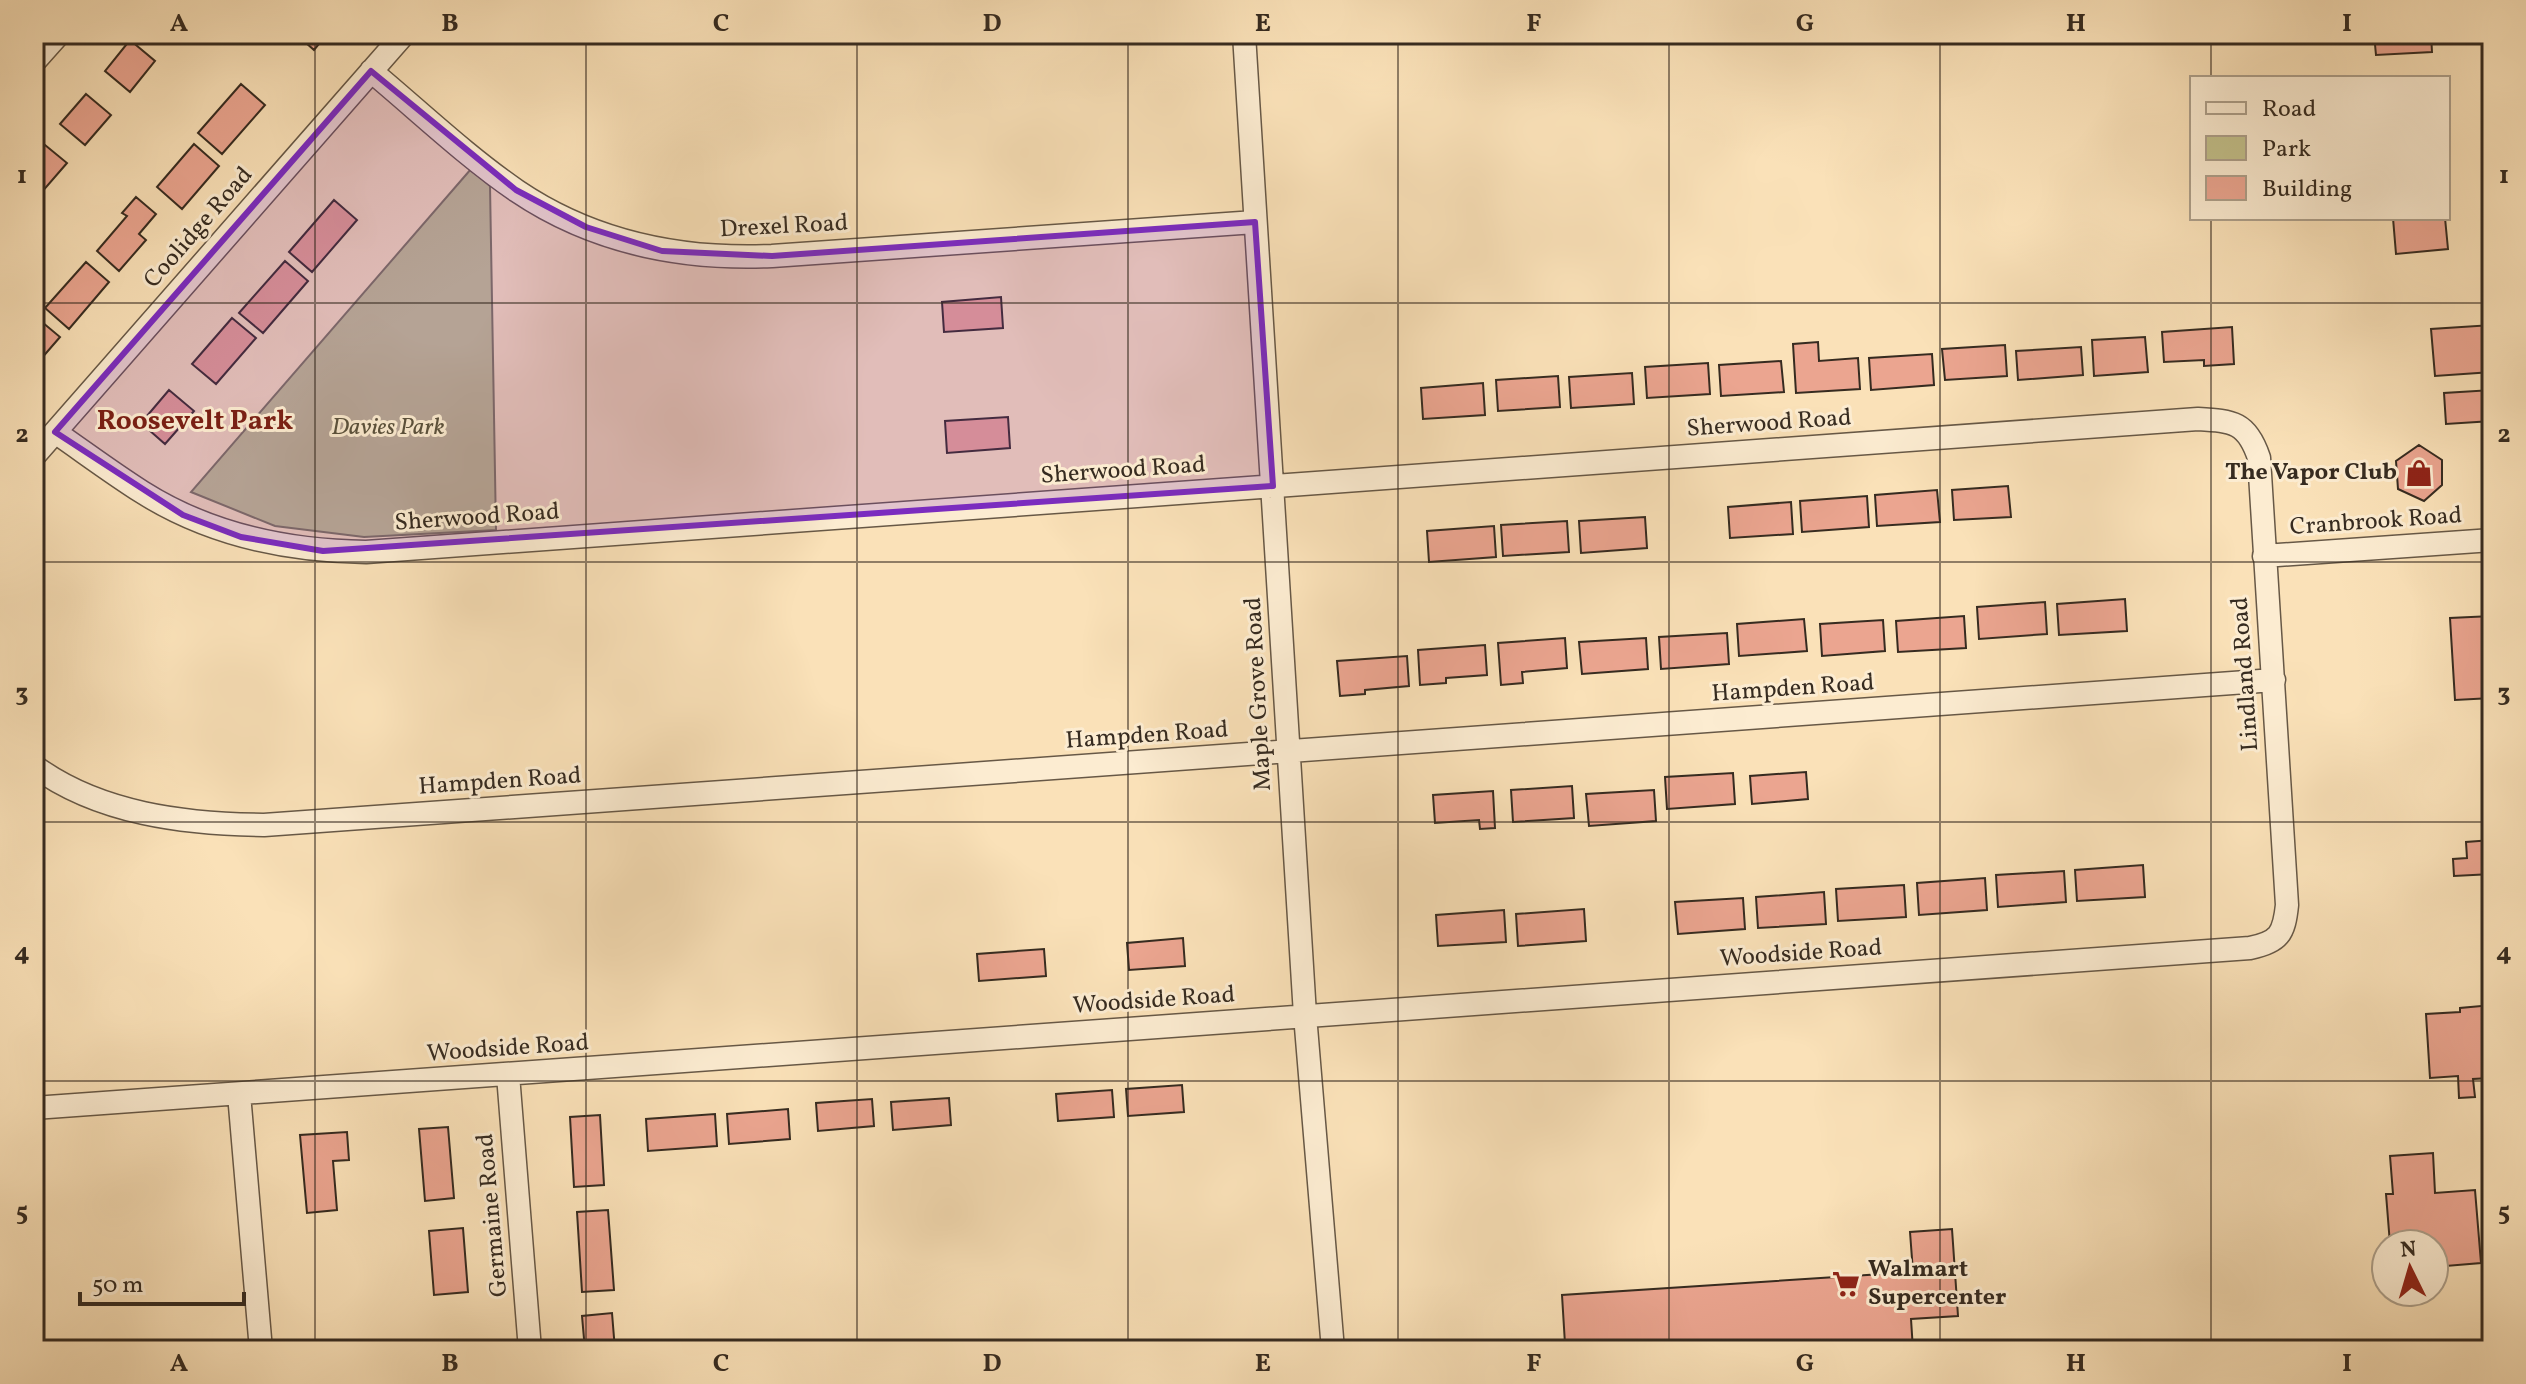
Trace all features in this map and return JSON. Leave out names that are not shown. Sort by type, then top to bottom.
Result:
[{"type":"street","points":[[34,62],[59,34]]},
{"type":"street","name":"Coolidge Road","points":[[34,456],[404,34]]},
{"type":"street","name":"Maple Grove Road","points":[[1244,34],[1305,1015],[1333,1350]]},
{"type":"street","name":"Drexel Road","points":[[371,71],[516,190],[586,227],[627,243],[662,251],[701,256],[772,256],[1255,222]]},
{"type":"street","name":"Sherwood Road","points":[[55,432],[143,493],[197,521],[241,537],[323,551],[366,552],[2198,419],[2223,420]]},
{"type":"street","name":"Lindland Road","points":[[2223,420],[2243,429],[2253,438],[2259,458],[2287,905],[2285,926],[2277,938]]},
{"type":"street","name":"Cranbrook Road","points":[[2264,556],[2492,540]]},
{"type":"street","name":"Hampden Road","points":[[34,766],[77,790],[112,804],[178,821],[264,825],[2274,680]]},
{"type":"street","name":"Woodside Road","points":[[34,1108],[2250,948],[2277,938]]},
{"type":"street","name":"Germaine Road","points":[[508,1075],[530,1350]]},
{"type":"street","points":[[239,1094],[261,1350]]},
{"type":"highlighted area","points":[[371,71],[516,190],[586,227],[662,251],[772,256],[1255,222],[1273,486],[323,551],[241,537],[183,515],[55,432]]},
{"type":"green space","name":"Davies Park","points":[[471,169],[490,186],[496,530],[364,537],[275,526],[191,492]]},
{"type":"building","points":[[296,34],[327,34],[314,50]]},
{"type":"building","points":[[2374,34],[2431,34],[2432,52],[2376,55]]},
{"type":"building","points":[[130,40],[155,61],[130,92],[105,71]]},
{"type":"building","points":[[241,84],[265,105],[222,154],[198,133]]},
{"type":"building","points":[[86,94],[111,115],[85,145],[60,124]]},
{"type":"building","points":[[194,144],[219,166],[182,209],[157,187]]},
{"type":"building","points":[[45,145],[67,163],[35,200],[34,157]]},
{"type":"building","points":[[136,197],[156,214],[139,234],[146,240],[119,271],[97,251],[127,216],[122,213]]},
{"type":"building","points":[[334,200],[357,220],[312,272],[289,252]]},
{"type":"building","points":[[2393,220],[2445,220],[2448,249],[2396,254]]},
{"type":"building","points":[[285,261],[308,281],[263,333],[239,313]]},
{"type":"building","points":[[86,262],[109,282],[69,329],[45,308]]},
{"type":"building","points":[[1001,297],[1003,328],[944,332],[942,302]]},
{"type":"building","points":[[36,317],[60,337],[34,367],[34,319]]},
{"type":"building","points":[[232,318],[256,338],[216,384],[192,364]]},
{"type":"building","points":[[2492,325],[2492,372],[2435,376],[2431,329]]},
{"type":"building","points":[[2232,327],[2234,364],[2204,366],[2204,360],[2164,362],[2162,332]]},
{"type":"building","points":[[2145,337],[2148,372],[2094,376],[2092,340]]},
{"type":"building","points":[[1818,342],[1819,361],[1858,358],[1860,389],[1796,393],[1793,344]]},
{"type":"building","points":[[2005,345],[2007,376],[1945,380],[1942,349]]},
{"type":"building","points":[[2081,347],[2083,375],[2018,380],[2016,351]]},
{"type":"building","points":[[1932,354],[1934,385],[1871,390],[1869,358]]},
{"type":"building","points":[[1781,361],[1784,392],[1721,396],[1719,365]]},
{"type":"building","points":[[1708,363],[1710,394],[1647,398],[1645,367]]},
{"type":"building","points":[[1632,373],[1634,404],[1571,408],[1569,377]]},
{"type":"building","points":[[1558,376],[1560,407],[1498,411],[1496,380]]},
{"type":"building","points":[[1483,383],[1485,415],[1423,419],[1421,388]]},
{"type":"building","points":[[169,390],[194,411],[165,444],[141,423]]},
{"type":"building","points":[[2492,390],[2492,421],[2446,424],[2444,393]]},
{"type":"building","points":[[1008,417],[1010,448],[947,453],[945,421]]},
{"type":"building","name":"The Vapor Club","points":[[2419,445],[2442,460],[2442,485],[2424,501],[2398,489],[2396,461]]},
{"type":"building","points":[[2008,486],[2011,517],[1954,520],[1952,490]]},
{"type":"building","points":[[1937,490],[1940,522],[1877,526],[1875,495]]},
{"type":"building","points":[[1867,496],[1869,527],[1802,532],[1800,501]]},
{"type":"building","points":[[1791,502],[1793,534],[1730,538],[1728,507]]},
{"type":"building","points":[[1645,517],[1647,548],[1581,553],[1579,521]]},
{"type":"building","points":[[1567,521],[1569,552],[1503,556],[1501,525]]},
{"type":"building","points":[[1494,526],[1496,557],[1429,562],[1427,531]]},
{"type":"building","points":[[2125,599],[2127,631],[2059,635],[2057,604]]},
{"type":"building","points":[[2045,602],[2047,634],[1979,639],[1977,607]]},
{"type":"building","points":[[1964,616],[1966,648],[1898,652],[1896,621]]},
{"type":"building","points":[[2492,616],[2492,698],[2455,700],[2450,618]]},
{"type":"building","points":[[1804,619],[1807,651],[1739,656],[1737,624]]},
{"type":"building","points":[[1883,620],[1885,651],[1822,656],[1820,624]]},
{"type":"building","points":[[1727,633],[1729,664],[1661,669],[1659,637]]},
{"type":"building","points":[[1565,638],[1567,668],[1522,672],[1523,683],[1501,685],[1498,643]]},
{"type":"building","points":[[1646,638],[1648,669],[1582,674],[1579,642]]},
{"type":"building","points":[[1485,645],[1487,675],[1446,678],[1446,683],[1420,685],[1418,650]]},
{"type":"building","points":[[1407,656],[1409,686],[1340,696],[1337,661]]},
{"type":"building","points":[[1806,772],[1808,799],[1752,804],[1750,776]]},
{"type":"building","points":[[1733,773],[1735,804],[1667,809],[1665,777]]},
{"type":"building","points":[[1572,786],[1574,818],[1513,822],[1511,790]]},
{"type":"building","points":[[1654,790],[1656,821],[1589,826],[1586,794]]},
{"type":"building","points":[[1493,791],[1495,828],[1480,829],[1479,820],[1435,823],[1433,795]]},
{"type":"building","points":[[2492,840],[2492,874],[2454,876],[2453,859],[2467,858],[2466,842]]},
{"type":"building","points":[[2143,865],[2145,897],[2077,901],[2075,870]]},
{"type":"building","points":[[2064,871],[2066,902],[1998,907],[1996,875]]},
{"type":"building","points":[[1985,878],[1987,910],[1919,915],[1917,883]]},
{"type":"building","points":[[1904,885],[1906,917],[1838,921],[1836,889]]},
{"type":"building","points":[[1824,892],[1826,924],[1758,928],[1756,897]]},
{"type":"building","points":[[1743,898],[1745,929],[1678,934],[1675,902]]},
{"type":"building","points":[[1584,909],[1586,941],[1518,946],[1516,914]]},
{"type":"building","points":[[1504,910],[1506,942],[1438,946],[1436,915]]},
{"type":"building","points":[[1183,938],[1185,966],[1129,970],[1127,943]]},
{"type":"building","points":[[1044,949],[1046,976],[979,981],[977,954]]},
{"type":"building","points":[[2492,1005],[2492,1087],[2490,1078],[2473,1079],[2475,1097],[2459,1098],[2458,1076],[2430,1078],[2426,1014],[2460,1012],[2460,1008]]},
{"type":"building","points":[[1182,1085],[1184,1112],[1128,1116],[1126,1089]]},
{"type":"building","points":[[1112,1090],[1114,1117],[1058,1121],[1056,1094]]},
{"type":"building","points":[[949,1098],[951,1125],[893,1130],[891,1102]]},
{"type":"building","points":[[872,1099],[874,1126],[818,1131],[816,1103]]},
{"type":"building","points":[[788,1109],[790,1139],[729,1144],[727,1114]]},
{"type":"building","points":[[715,1114],[717,1146],[648,1151],[646,1119]]},
{"type":"building","points":[[600,1115],[604,1185],[574,1187],[570,1117]]},
{"type":"building","points":[[448,1127],[454,1198],[425,1201],[419,1129]]},
{"type":"building","points":[[347,1132],[349,1160],[333,1161],[337,1210],[307,1213],[300,1135]]},
{"type":"building","points":[[2433,1153],[2435,1193],[2475,1190],[2481,1263],[2450,1266],[2450,1228],[2389,1228],[2386,1194],[2393,1194],[2390,1156]]},
{"type":"building","points":[[608,1210],[614,1290],[582,1292],[577,1212]]},
{"type":"building","points":[[463,1228],[468,1292],[434,1295],[429,1231]]},
{"type":"building","name":"Walmart Supercenter","points":[[1952,1229],[1958,1316],[1911,1319],[1913,1350],[1602,1350],[1601,1342],[1565,1344],[1562,1295],[1913,1272],[1910,1232]]},
{"type":"building","points":[[612,1313],[615,1350],[585,1350],[582,1316]]},
{"type":"place","name":"The Vapor Club","points":[[2419,473]]},
{"type":"place","name":"Walmart Supercenter","points":[[1846,1284]]},
{"type":"district","name":"Roosevelt Park","points":[[195,421]]}]
